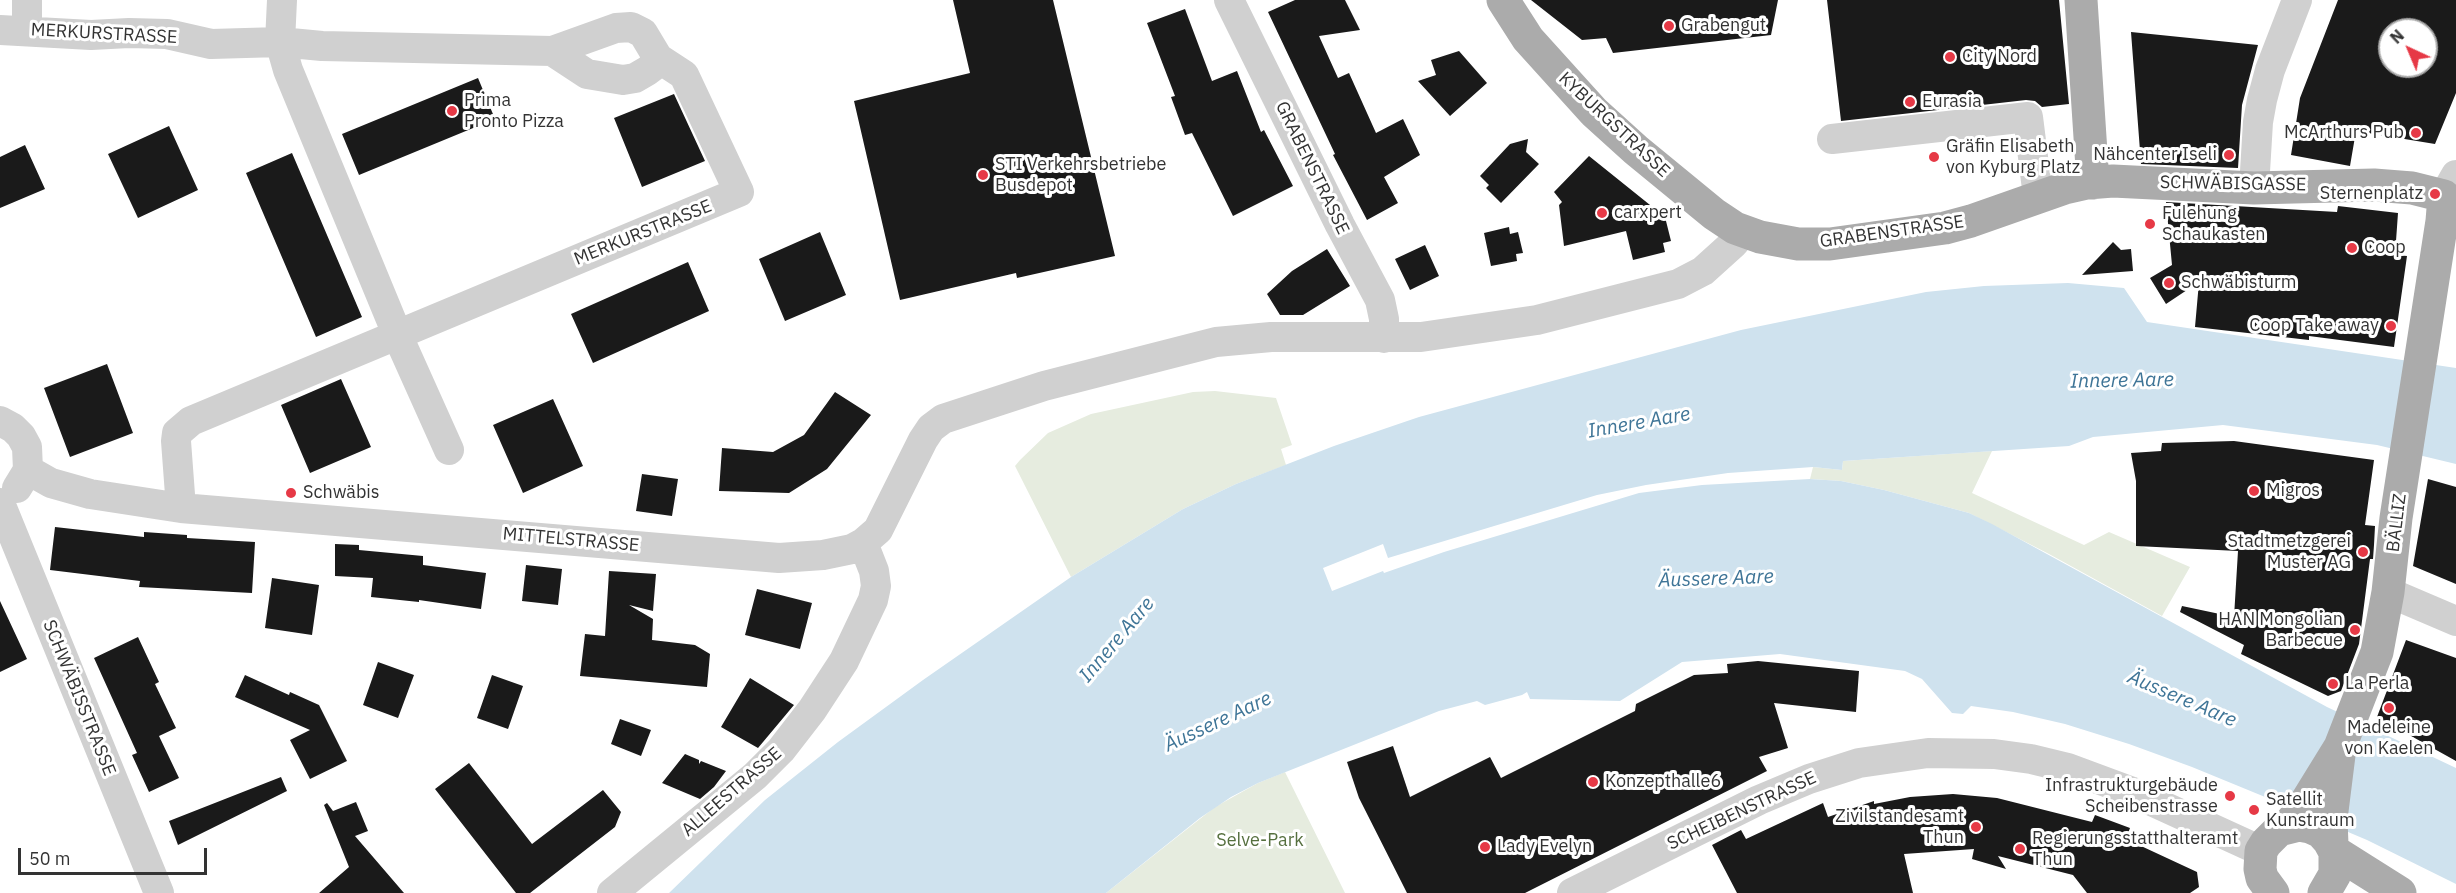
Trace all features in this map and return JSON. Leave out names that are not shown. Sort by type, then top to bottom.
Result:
[{"type":"main road","name":"KYBURGSTRASSE","points":[[1503,0],[1528,39],[1594,112],[1694,198],[1743,232]]},
{"type":"main road","points":[[2081,0],[2103,182]]},
{"type":"main road","points":[[2099,0],[2106,123],[2103,182]]},
{"type":"main road","name":"GRABENSTRASSE","points":[[1743,232],[1788,242],[1830,244],[1944,228],[1971,221],[2038,197],[2103,182]]},
{"type":"main road","name":"SCHWÄBISGASSE","points":[[2103,182],[2254,188],[2374,185],[2452,189]]},
{"type":"main road","name":"BÄLLIZ","points":[[2340,747],[2377,652],[2388,592],[2442,221],[2452,189]]},
{"type":"main road","points":[[2263,879],[2272,836],[2292,821],[2340,747]]},
{"type":"main road","points":[[2324,893],[2336,874],[2333,843],[2340,747]]},
{"type":"main road","points":[[2292,821],[2321,832],[2355,867],[2375,876],[2400,893]]},
{"type":"main road","points":[[2324,893],[2342,893]]},
{"type":"street","points":[[13,30],[27,0]]},
{"type":"street","points":[[282,0],[280,42],[288,70],[397,334],[449,450]]},
{"type":"street","name":"GRABENSTRASSE","points":[[1229,0],[1340,225],[1380,300],[1384,319],[1384,338]]},
{"type":"street","points":[[2254,188],[2258,122],[2262,99],[2270,70],[2296,0]]},
{"type":"street","name":"MERKURSTRASSE","points":[[13,30],[91,35],[167,34],[211,44],[280,42],[322,46],[552,51],[616,28],[631,27],[643,33],[658,58],[684,75],[739,192],[191,421],[177,433],[176,441],[181,508]]},
{"type":"street","points":[[552,51],[587,74],[623,81],[635,78],[647,71],[655,65],[658,58]]},
{"type":"street","points":[[1832,140],[2028,117],[2038,197]]},
{"type":"street","points":[[1384,338],[1453,334],[1526,322],[1678,284],[1703,271],[1743,232]]},
{"type":"street","name":"MITTELSTRASSE","points":[[28,470],[51,483],[90,494],[181,508],[778,558],[823,555],[842,552],[863,543],[878,530],[923,440],[931,428],[943,418],[1044,386],[1216,342],[1271,337],[1384,338]]},
{"type":"street","points":[[0,421],[13,428],[21,436],[29,459],[28,470],[17,489],[0,501]]},
{"type":"street","name":"SCHWÄBISSTRASSE","points":[[0,501],[159,893]]},
{"type":"street","name":"ALLEESTRASSE","points":[[612,893],[755,777],[781,750],[812,710],[844,661],[873,600],[876,586],[874,571],[863,543]]},
{"type":"street","points":[[2388,592],[2456,621]]},
{"type":"street","name":"SCHEIBENSTRASSE","points":[[1572,893],[1759,800],[1809,779],[1859,763],[1928,753],[1994,753],[2068,768],[2130,792],[2263,879]]},
{"type":"green space","points":[[1215,391],[1276,398],[1292,445],[1281,449],[1286,465],[1236,484],[1183,509],[1071,577],[1015,466],[1048,433],[1091,414],[1193,392]]},
{"type":"green space","points":[[1992,451],[1972,493],[2084,545],[2109,532],[2190,567],[2162,616],[1969,513],[1884,490],[1841,481],[1810,479],[1813,467],[1842,470],[1843,461]]},
{"type":"green space","name":"Selve-Park","points":[[1285,772],[1345,893],[1106,893],[1215,807],[1258,783]]},
{"type":"water","points":[[2068,283],[2124,288],[2147,322],[2456,368],[2456,464],[2377,445],[2223,425],[2093,437],[2069,446],[1843,461],[1842,470],[1813,467],[1728,473],[1597,495],[1388,558],[1383,544],[1323,568],[1332,591],[1383,571],[1384,573],[1444,552],[1639,493],[1702,485],[1810,479],[1841,481],[1884,490],[1969,513],[1992,524],[2327,707],[2456,768],[2456,884],[2367,840],[2192,767],[2129,744],[2065,724],[2013,712],[1971,706],[1963,714],[1952,713],[1922,679],[1905,671],[1780,654],[1682,662],[1620,701],[1530,699],[1527,692],[1485,705],[1477,701],[1439,711],[1258,783],[1231,797],[1200,818],[1106,893],[669,893],[765,800],[838,742],[923,680],[1071,577],[1183,509],[1236,484],[1334,446],[1419,417],[1741,330],[1926,292],[1984,286]]},
{"type":"building","name":"STI Verkehrsbetriebe Busdepot","points":[[953,0],[1053,0],[1115,256],[1017,278],[1016,273],[900,300],[854,101],[970,73]]},
{"type":"building","points":[[1295,0],[1345,0],[1360,30],[1319,36],[1338,78],[1349,73],[1376,133],[1403,119],[1420,155],[1384,177],[1398,203],[1367,220],[1333,155],[1335,154],[1268,12]]},
{"type":"building","name":"Grabengut","points":[[1531,0],[1778,0],[1771,35],[1613,53],[1606,38],[1582,40]]},
{"type":"building","name":"City Nord","points":[[1827,0],[2059,0],[2069,104],[2042,107],[2035,101],[2026,100],[1841,121]]},
{"type":"building","points":[[2338,0],[2456,0],[2456,93],[2435,144],[2356,131],[2350,166],[2291,155],[2300,98]]},
{"type":"building","points":[[1185,9],[1212,81],[1237,71],[1261,132],[1264,130],[1293,186],[1233,216],[1192,133],[1185,135],[1171,97],[1175,96],[1147,23]]},
{"type":"building","points":[[2131,32],[2258,45],[2242,105],[2238,168],[2141,164]]},
{"type":"building","points":[[1459,51],[1487,83],[1450,116],[1418,81],[1436,75],[1431,60]]},
{"type":"building","points":[[478,78],[495,119],[359,175],[342,134]]},
{"type":"building","points":[[674,94],[705,161],[642,187],[614,118]]},
{"type":"building","points":[[169,126],[198,190],[138,218],[108,154]]},
{"type":"building","points":[[1528,139],[1526,152],[1539,164],[1501,203],[1486,188],[1489,185],[1480,176],[1510,144]]},
{"type":"building","points":[[25,145],[45,189],[0,208],[0,157]]},
{"type":"building","points":[[292,153],[362,317],[316,337],[246,173]]},
{"type":"building","points":[[1589,156],[1655,209],[1657,219],[1665,217],[1671,241],[1663,243],[1665,252],[1633,260],[1626,231],[1564,246],[1559,205],[1562,202],[1554,192]]},
{"type":"building","points":[[2166,202],[2337,212],[2338,206],[2398,213],[2395,255],[2407,256],[2394,347],[2309,336],[2309,340],[2195,327],[2199,282],[2166,304],[2150,278],[2172,265]]},
{"type":"building","points":[[1509,227],[1510,234],[1518,232],[1523,253],[1516,254],[1517,261],[1491,266],[1484,233]]},
{"type":"building","points":[[820,232],[846,295],[785,321],[759,259]]},
{"type":"building","points":[[2113,242],[2121,250],[2131,249],[2133,271],[2082,275]]},
{"type":"building","points":[[1425,245],[1439,276],[1410,290],[1395,259]]},
{"type":"building","points":[[1327,249],[1350,286],[1303,315],[1280,315],[1267,294],[1292,271]]},
{"type":"building","points":[[688,262],[709,311],[593,363],[571,314]]},
{"type":"building","points":[[107,364],[133,433],[70,457],[44,388]]},
{"type":"building","points":[[341,379],[371,447],[310,473],[281,405]]},
{"type":"building","points":[[835,392],[871,415],[827,469],[789,493],[719,491],[722,448],[773,452],[804,435]]},
{"type":"building","points":[[553,399],[583,466],[523,493],[493,425]]},
{"type":"building","points":[[2234,441],[2374,460],[2365,525],[2375,526],[2373,559],[2370,559],[2359,644],[2341,691],[2328,696],[2241,654],[2244,645],[2180,612],[2182,606],[2234,617],[2238,551],[2136,546],[2136,481],[2131,453],[2161,451],[2162,443]]},
{"type":"building","points":[[642,474],[678,479],[672,516],[636,511]]},
{"type":"building","points":[[2428,479],[2456,487],[2456,584],[2413,566]]},
{"type":"building","points":[[55,527],[144,537],[144,532],[187,535],[187,538],[255,542],[252,593],[139,587],[140,581],[50,570]]},
{"type":"building","points":[[335,544],[359,545],[359,550],[423,556],[423,565],[486,573],[481,609],[419,600],[419,602],[371,597],[373,578],[335,576]]},
{"type":"building","points":[[526,565],[562,569],[558,605],[522,601]]},
{"type":"building","points":[[609,571],[656,574],[653,611],[629,605],[653,619],[652,640],[695,645],[710,654],[707,687],[580,676],[585,634],[605,636]]},
{"type":"building","points":[[272,578],[319,585],[312,635],[265,628]]},
{"type":"building","points":[[757,589],[812,603],[800,649],[745,635]]},
{"type":"building","points":[[0,601],[27,659],[0,672]]},
{"type":"building","points":[[138,637],[159,682],[155,684],[176,728],[159,736],[179,778],[149,792],[132,755],[137,753],[94,658]]},
{"type":"building","points":[[2406,640],[2456,658],[2456,761],[2377,717]]},
{"type":"building","name":"Konzepthalle6","points":[[1758,661],[1859,671],[1856,712],[1774,703],[1788,748],[1759,757],[1767,771],[1525,893],[1407,893],[1359,798],[1347,762],[1393,746],[1410,797],[1490,757],[1501,778],[1635,711],[1636,704],[1694,675],[1728,673],[1727,664]]},
{"type":"building","points":[[378,662],[414,675],[398,718],[363,705]]},
{"type":"building","points":[[245,675],[289,695],[290,692],[319,705],[347,761],[310,779],[290,740],[310,730],[235,697]]},
{"type":"building","points":[[492,675],[523,686],[508,729],[477,718]]},
{"type":"building","points":[[750,678],[794,705],[758,748],[721,727]]},
{"type":"building","points":[[620,719],[651,730],[641,756],[611,744]]},
{"type":"building","points":[[685,754],[699,760],[699,764],[701,761],[726,771],[714,787],[700,799],[662,783]]},
{"type":"building","points":[[469,763],[532,844],[603,790],[621,812],[615,827],[530,893],[516,893],[435,789]]},
{"type":"building","points":[[281,777],[287,791],[178,845],[169,821]]},
{"type":"building","points":[[1953,794],[1997,798],[2092,822],[2095,815],[2130,828],[2126,839],[2197,872],[2199,887],[2190,893],[2087,893],[2073,875],[1998,856],[2006,869],[1972,859],[1974,849],[1904,854],[1913,893],[1737,893],[1712,845],[1741,830],[1746,839],[1823,803],[1828,817],[1874,801],[1874,804],[1910,797]]},
{"type":"building","points":[[356,802],[368,831],[355,836],[404,893],[319,893],[349,867],[324,805],[327,803],[333,811]]},
{"type":"place","name":"Grabengut","points":[[1669,26]]},
{"type":"place","name":"City Nord","points":[[1950,57]]},
{"type":"place","name":"Eurasia","points":[[1910,102]]},
{"type":"place","name":"Prima Pronto Pizza","points":[[452,111]]},
{"type":"place","name":"McArthurs Pub","points":[[2416,133]]},
{"type":"place","name":"Nähcenter Iseli","points":[[2229,155]]},
{"type":"place","name":"Gräfin Elisabeth von Kyburg Platz","points":[[1934,157]]},
{"type":"place","name":"STI Verkehrsbetriebe Busdepot","points":[[983,175]]},
{"type":"place","name":"Sternenplatz","points":[[2435,194]]},
{"type":"place","name":"carxpert","points":[[1602,213]]},
{"type":"place","name":"Fulehung Schaukasten","points":[[2150,224]]},
{"type":"place","name":"Coop","points":[[2352,248]]},
{"type":"place","name":"Schwäbisturm","points":[[2169,283]]},
{"type":"place","name":"Coop Take away","points":[[2391,326]]},
{"type":"place","name":"Migros","points":[[2254,491]]},
{"type":"place","name":"Schwäbis","points":[[291,493]]},
{"type":"place","name":"Stadtmetzgerei Muster AG","points":[[2363,552]]},
{"type":"place","name":"HAN Mongolian Barbecue","points":[[2355,630]]},
{"type":"place","name":"La Perla","points":[[2333,684]]},
{"type":"place","name":"Madeleine von Kaelen","points":[[2389,708]]},
{"type":"place","name":"Konzepthalle6","points":[[1593,782]]},
{"type":"place","name":"Infrastrukturgebäude Scheibenstrasse","points":[[2230,796]]},
{"type":"place","name":"Satellit Kunstraum","points":[[2254,810]]},
{"type":"place","name":"Zivilstandesamt Thun","points":[[1976,827]]},
{"type":"place","name":"Lady Evelyn","points":[[1485,847]]},
{"type":"place","name":"Regierungsstatthalteramt Thun","points":[[2020,849]]},
{"type":"water label","name":"Innere Aare","points":[[2122,381]]},
{"type":"water label","name":"Innere Aare","points":[[1639,423]]},
{"type":"water label","name":"Äussere Aare","points":[[1716,579]]},
{"type":"water label","name":"Innere Aare","points":[[1117,640]]},
{"type":"water label","name":"Äussere Aare","points":[[2182,699]]},
{"type":"water label","name":"Äussere Aare","points":[[1218,722]]}]
